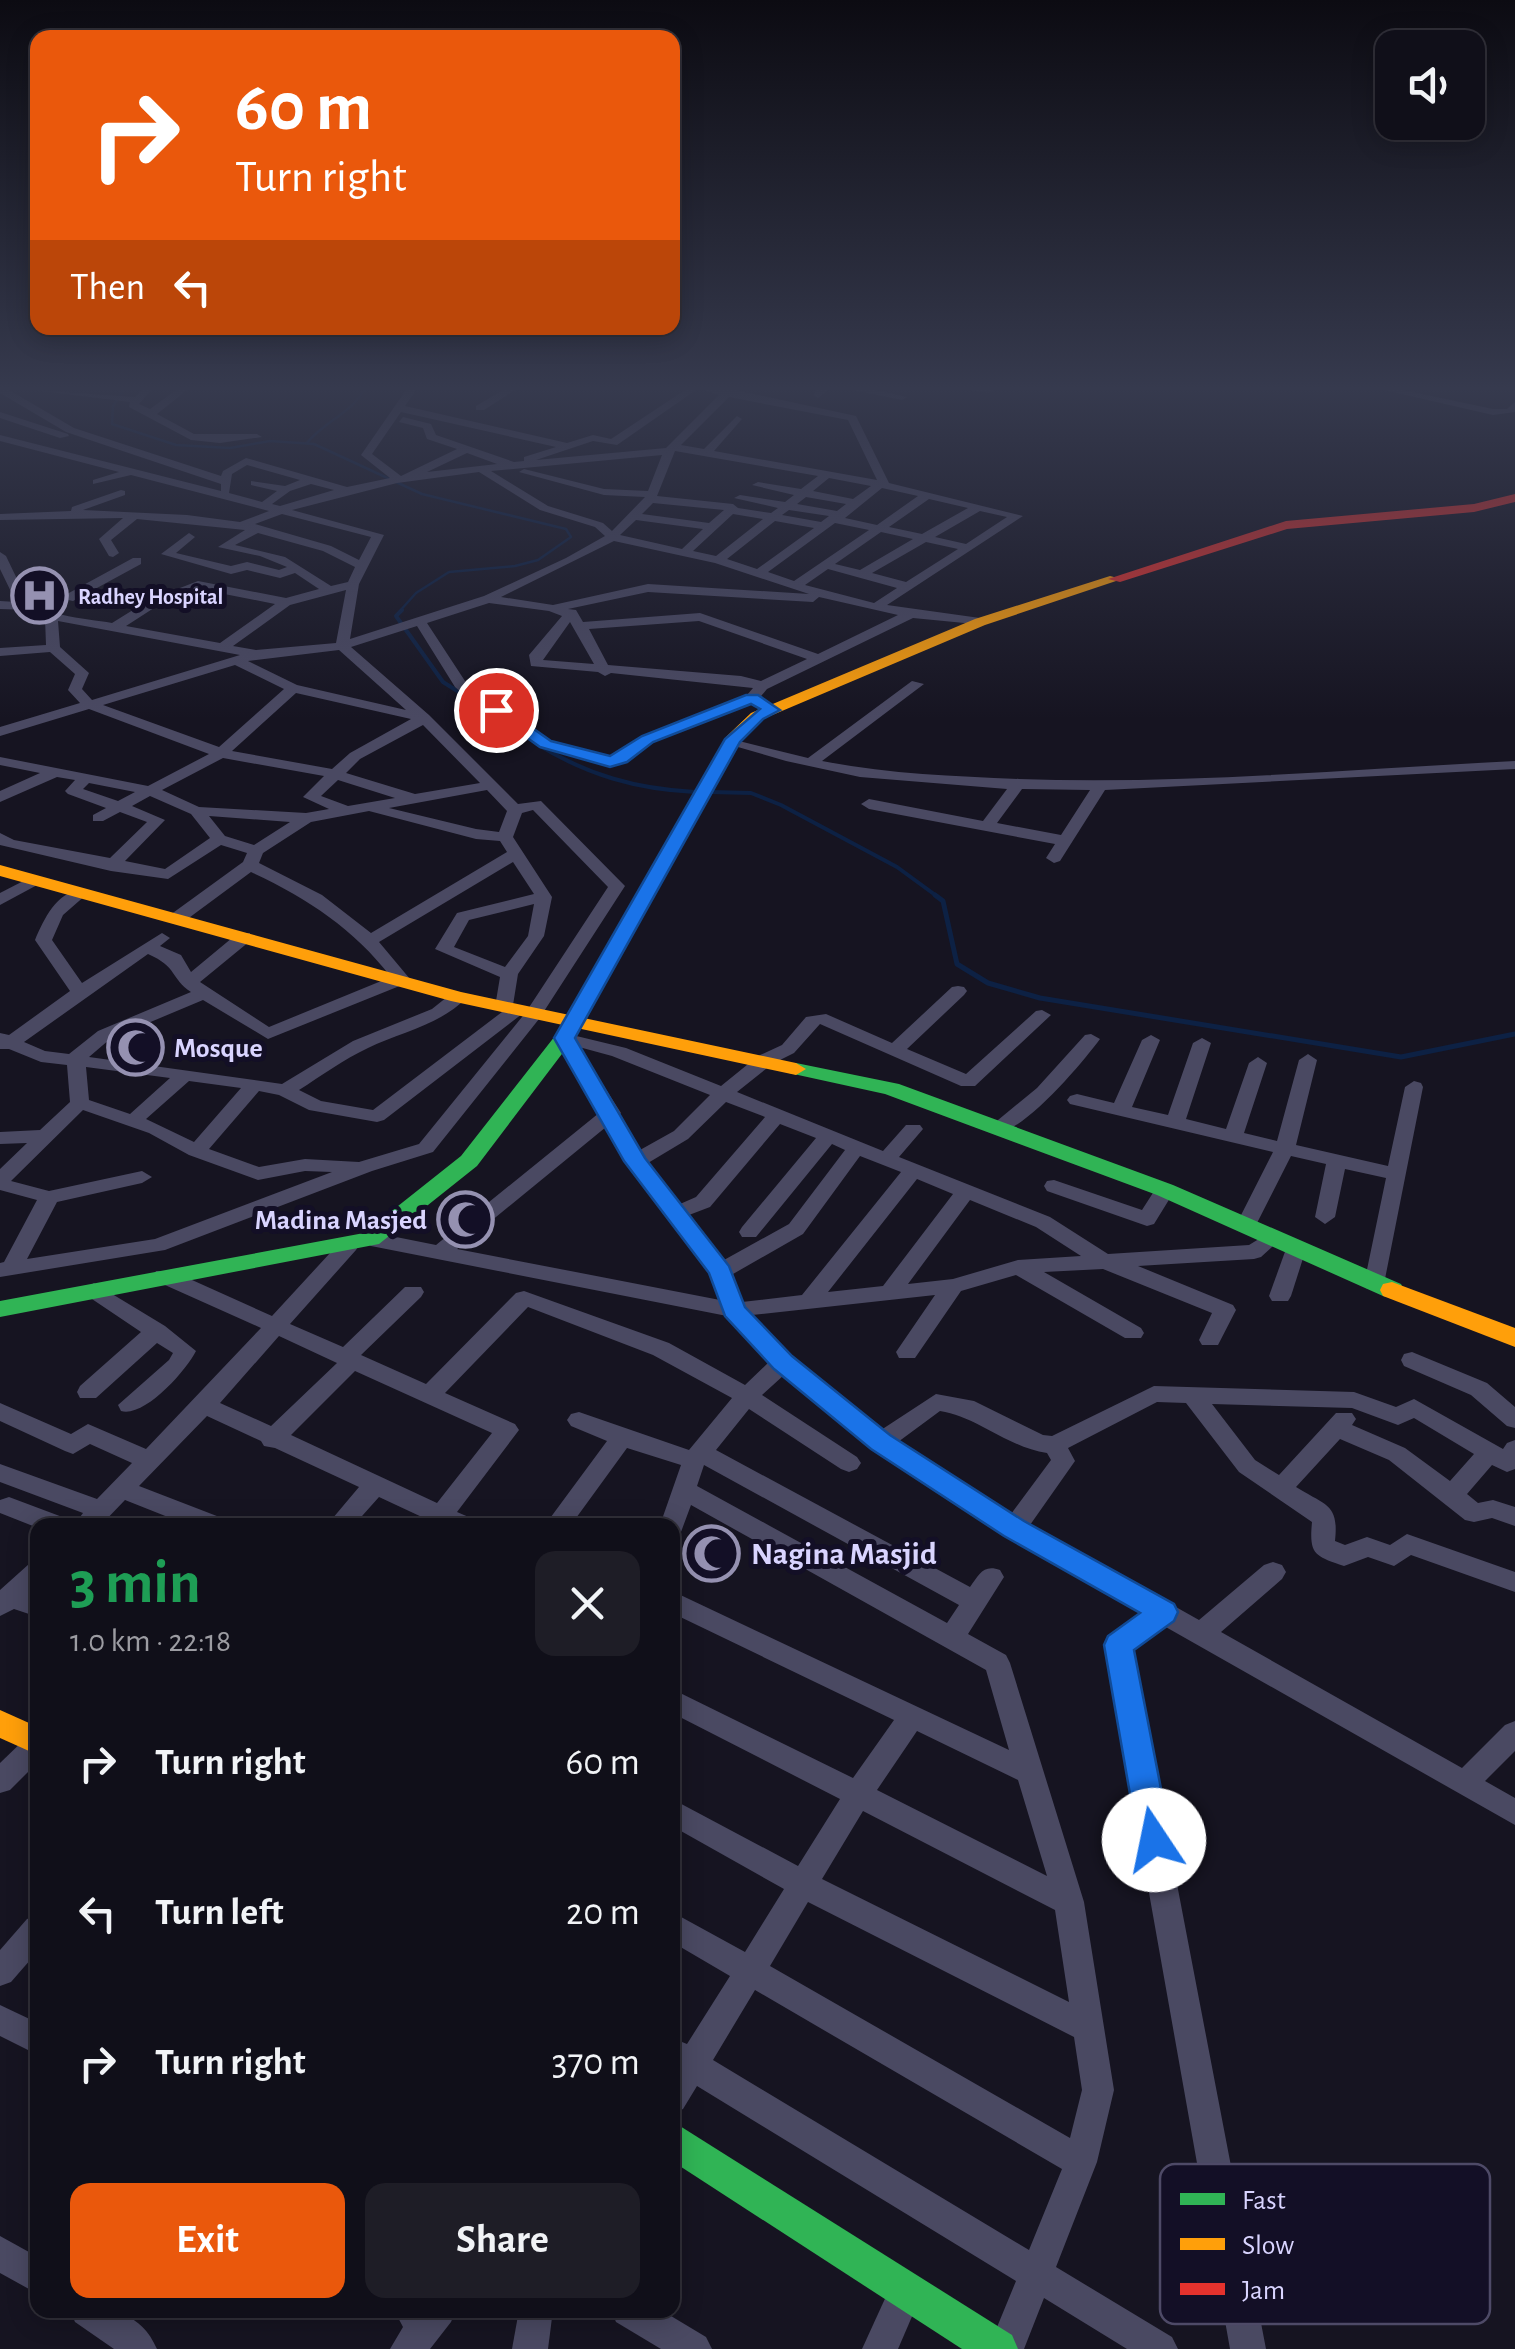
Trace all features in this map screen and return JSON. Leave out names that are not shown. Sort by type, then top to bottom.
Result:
[{"type":"main road","points":[[0,1309],[360,1242],[469,1161],[568,1031],[731,744],[757,716],[762,698],[980,622],[1286,524],[1474,508],[1508,500]]},
{"type":"main road","points":[[17,875],[79,894],[162,935],[244,937],[518,1011],[568,1031],[765,1060],[891,1089],[1164,1190],[1375,1284],[1515,1338]]},
{"type":"main road","points":[[0,1723],[30,1739]]},
{"type":"main road","points":[[680,2145],[998,2349]]},
{"type":"street","points":[[72,511],[101,500]]},
{"type":"street","points":[[249,500],[378,535],[352,584],[342,646]]},
{"type":"street","points":[[248,526],[277,500]]},
{"type":"street","points":[[270,508],[313,500]]},
{"type":"street","points":[[531,500],[599,525],[612,537],[718,560],[840,600]]},
{"type":"street","points":[[536,503],[542,500]]},
{"type":"street","points":[[0,732],[258,654],[342,646],[488,599],[572,566],[612,537],[647,500]]},
{"type":"street","points":[[677,500],[732,507],[731,510]]},
{"type":"street","points":[[750,500],[966,547]]},
{"type":"street","points":[[718,560],[796,500]]},
{"type":"street","points":[[839,500],[858,503]]},
{"type":"street","points":[[760,572],[862,500]]},
{"type":"street","points":[[798,584],[921,500]]},
{"type":"street","points":[[876,607],[1017,518],[945,500]]},
{"type":"street","points":[[862,574],[978,506]]},
{"type":"street","points":[[731,510],[775,518],[834,520]]},
{"type":"street","points":[[685,552],[731,510]]},
{"type":"street","points":[[0,517],[72,511],[248,526],[336,549],[362,566]]},
{"type":"street","points":[[112,553],[105,539],[133,516]]},
{"type":"street","points":[[633,516],[715,528]]},
{"type":"street","points":[[248,526],[254,530],[224,547],[249,554],[259,552],[298,568],[327,589]]},
{"type":"street","points":[[188,537],[168,554],[231,570],[247,566],[280,574],[298,568]]},
{"type":"street","points":[[196,564],[230,548]]},
{"type":"street","points":[[0,556],[21,600],[51,616],[165,639],[226,645],[258,654]]},
{"type":"street","points":[[14,584],[69,598],[138,561]]},
{"type":"street","points":[[826,565],[904,586]]},
{"type":"street","points":[[226,645],[286,602],[352,584]]},
{"type":"street","points":[[112,629],[153,603],[198,585],[286,602]]},
{"type":"street","points":[[257,597],[309,588]]},
{"type":"street","points":[[488,599],[525,606],[569,603],[648,588],[728,591],[840,600],[980,622]]},
{"type":"street","points":[[621,623],[682,589]]},
{"type":"street","points":[[700,616],[728,591]]},
{"type":"street","points":[[569,603],[605,672]]},
{"type":"street","points":[[569,603],[536,655],[536,663],[605,672],[741,680],[762,698]]},
{"type":"street","points":[[0,605],[33,606]]},
{"type":"street","points":[[416,621],[460,684],[475,696],[546,744],[610,762],[648,739],[762,698],[816,658],[911,614]]},
{"type":"street","points":[[51,616],[53,648]]},
{"type":"street","points":[[584,626],[700,616],[816,658]]},
{"type":"street","points":[[165,639],[182,628]]},
{"type":"street","points":[[342,646],[424,718],[515,810]]},
{"type":"street","points":[[0,652],[53,648],[82,673],[75,690],[90,706],[221,752],[335,774],[416,799]]},
{"type":"street","points":[[236,660],[293,688],[424,718]]},
{"type":"street","points":[[810,762],[918,684]]},
{"type":"street","points":[[98,818],[221,752],[293,688]]},
{"type":"street","points":[[348,811],[311,797],[355,756],[424,718]]},
{"type":"street","points":[[731,744],[810,762],[927,779],[1019,783],[1101,784],[1515,765]]},
{"type":"street","points":[[0,761],[151,790],[196,812],[219,838],[309,892],[372,939],[401,980],[268,1034],[197,988],[162,935]]},
{"type":"street","points":[[0,797],[55,772]]},
{"type":"street","points":[[87,776],[74,791],[156,820],[112,866]]},
{"type":"street","points":[[911,811],[927,779]]},
{"type":"street","points":[[987,826],[1019,783]]},
{"type":"street","points":[[1054,858],[1101,784]]},
{"type":"street","points":[[196,812],[306,818],[492,785]]},
{"type":"street","points":[[6,1269],[158,1245],[426,1148],[518,1011],[617,886],[536,804],[515,810]]},
{"type":"street","points":[[869,804],[1065,841]]},
{"type":"street","points":[[367,807],[476,834],[505,837]]},
{"type":"street","points":[[515,810],[505,837],[544,897],[536,936],[509,974],[518,1011]]},
{"type":"street","points":[[3,1042],[162,935],[306,818]]},
{"type":"street","points":[[0,838],[9,844],[168,874],[219,838]]},
{"type":"street","points":[[0,900],[17,875],[52,853]]},
{"type":"street","points":[[372,939],[514,854]]},
{"type":"street","points":[[79,894],[56,912],[44,940],[80,992]]},
{"type":"street","points":[[509,974],[444,949],[463,917],[544,897]]},
{"type":"street","points":[[76,1058],[104,1034],[197,988],[244,937]]},
{"type":"street","points":[[895,1050],[958,991]]},
{"type":"street","points":[[285,1090],[360,1045],[438,1013],[458,997]]},
{"type":"street","points":[[3,1042],[41,1056],[255,1084],[285,1090],[316,1106],[376,1116],[518,1011]]},
{"type":"street","points":[[636,1161],[682,1135],[700,1112],[765,1060],[788,1048],[812,1021],[820,1018],[968,1082],[1042,1016]]},
{"type":"street","points":[[568,1031],[1043,1222],[1102,1260],[1225,1310],[1210,1340]]},
{"type":"street","points":[[568,1031],[636,1161],[721,1271],[734,1310],[783,1362],[881,1442],[1014,1528],[1515,1812]]},
{"type":"street","points":[[999,1129],[1044,1092],[1091,1040]]},
{"type":"street","points":[[1122,1110],[1151,1040]]},
{"type":"street","points":[[1176,1123],[1202,1043]]},
{"type":"street","points":[[0,1182],[80,1103],[76,1058]]},
{"type":"street","points":[[1246,1225],[1285,1148],[1308,1060]]},
{"type":"street","points":[[1233,1136],[1258,1063]]},
{"type":"street","points":[[133,1122],[186,1074]]},
{"type":"street","points":[[196,1150],[255,1084]]},
{"type":"street","points":[[1375,1284],[1414,1086]]},
{"type":"street","points":[[1077,1100],[1394,1174]]},
{"type":"street","points":[[80,1103],[258,1174],[305,1165],[365,1167]]},
{"type":"street","points":[[440,1252],[610,1113]]},
{"type":"street","points":[[677,1212],[703,1202],[776,1116]]},
{"type":"street","points":[[887,1159],[913,1129]]},
{"type":"street","points":[[0,1138],[48,1136]]},
{"type":"street","points":[[749,1232],[828,1136]]},
{"type":"street","points":[[721,1271],[796,1229],[857,1147]]},
{"type":"street","points":[[1325,1216],[1337,1160]]},
{"type":"street","points":[[807,1304],[912,1170]]},
{"type":"street","points":[[0,1182],[49,1196],[142,1178]]},
{"type":"street","points":[[1054,1186],[1148,1219],[1164,1190]]},
{"type":"street","points":[[889,1294],[966,1191]]},
{"type":"street","points":[[6,1269],[49,1196]]},
{"type":"street","points":[[0,1473],[94,1518],[360,1242],[440,1252],[734,1310],[953,1286],[1018,1267],[1254,1252],[1272,1238]]},
{"type":"street","points":[[1280,1296],[1296,1249]]},
{"type":"street","points":[[1018,1267],[1133,1333]]},
{"type":"street","points":[[164,1276],[507,1430],[453,1518]]},
{"type":"street","points":[[907,1352],[953,1286]]},
{"type":"street","points":[[94,1290],[179,1346],[186,1357],[129,1405]]},
{"type":"street","points":[[272,1440],[413,1292]]},
{"type":"street","points":[[430,1394],[524,1298],[662,1349],[748,1396],[849,1463]]},
{"type":"street","points":[[88,1392],[158,1331]]},
{"type":"street","points":[[1412,1360],[1478,1389],[1515,1420]]},
{"type":"street","points":[[674,1518],[697,1456],[783,1362]]},
{"type":"street","points":[[881,1442],[936,1402],[966,1407],[1039,1443],[1055,1444],[1154,1394],[1354,1400],[1398,1417],[1414,1408],[1507,1463],[1515,1448]]},
{"type":"street","points":[[1192,1395],[1246,1466],[1326,1518],[1322,1546],[1344,1556],[1367,1547],[1394,1556],[1407,1544],[1515,1582]]},
{"type":"street","points":[[1282,1487],[1339,1429],[1354,1400]]},
{"type":"street","points":[[204,1406],[450,1518]]},
{"type":"street","points":[[0,1411],[72,1445],[88,1433],[148,1460]]},
{"type":"street","points":[[579,1420],[622,1438],[697,1456],[975,1602]]},
{"type":"street","points":[[1339,1429],[1397,1454],[1474,1513],[1493,1509],[1515,1517]]},
{"type":"street","points":[[561,1518],[622,1438]]},
{"type":"street","points":[[1014,1528],[1063,1461],[1055,1444]]},
{"type":"street","points":[[1452,1496],[1489,1452]]},
{"type":"street","points":[[345,1518],[374,1486]]},
{"type":"street","points":[[122,1490],[195,1518]]},
{"type":"street","points":[[684,1490],[996,1663],[1070,1902],[1092,2028],[1098,2090],[1081,2162],[1006,2349]]},
{"type":"street","points":[[9,1506],[39,1518]]},
{"type":"street","points":[[1202,1633],[1273,1572]]},
{"type":"street","points":[[952,1638],[991,1577]]},
{"type":"street","points":[[4,1601],[30,1578]]},
{"type":"street","points":[[4,1601],[30,1606]]},
{"type":"street","points":[[680,1605],[1031,1773]]},
{"type":"street","points":[[1164,1612],[1118,1645],[1214,2164]]},
{"type":"street","points":[[680,1704],[1070,1902]]},
{"type":"street","points":[[912,1716],[857,1796],[806,1886],[750,1972],[683,2059],[1160,2349]]},
{"type":"street","points":[[1464,1784],[1515,1733]]},
{"type":"street","points":[[0,1781],[30,1751]]},
{"type":"street","points":[[680,1815],[806,1886],[1092,2028]]},
{"type":"street","points":[[680,1931],[1081,2162]]},
{"type":"street","points":[[0,1972],[30,1940]]},
{"type":"street","points":[[0,2020],[30,2036]]},
{"type":"street","points":[[0,2253],[30,2273]]},
{"type":"street","points":[[880,2349],[906,2291]]},
{"type":"street","points":[[97,2318],[138,2349]]},
{"type":"street","points":[[530,2349],[535,2318]]},
{"type":"street","points":[[642,2318],[694,2349]]},
{"type":"street","points":[[1243,2324],[1248,2349]]},
{"type":"waterway","points":[[399,612],[416,593],[449,572],[538,560],[571,537],[566,529],[445,500]]},
{"type":"waterway","points":[[402,610],[396,616],[443,682],[470,699]]},
{"type":"waterway","points":[[537,744],[613,779],[695,792]]},
{"type":"waterway","points":[[711,792],[751,793],[781,805],[897,867],[938,897]]},
{"type":"waterway","points":[[935,895],[943,901],[957,964],[988,983],[1040,998],[1401,1057],[1515,1034]]},
{"type":"traffic: fast","points":[[0,1309],[371,1239],[469,1161],[564,1038],[713,775]]},
{"type":"traffic: fast","points":[[796,1069],[891,1089],[1165,1190],[1392,1290]]},
{"type":"traffic: fast","points":[[680,2144],[998,2349]]},
{"type":"traffic: slow","points":[[713,775],[733,739],[757,716],[980,622],[1115,579]]},
{"type":"traffic: slow","points":[[0,870],[458,997],[796,1069]]},
{"type":"traffic: slow","points":[[1392,1290],[1515,1338]]},
{"type":"traffic: slow","points":[[0,1723],[30,1738]]},
{"type":"traffic: jam","points":[[1115,579],[1286,525],[1474,508],[1508,500]]},
{"type":"place","name":"Radhey Hospital","points":[[39,596]]},
{"type":"place","name":"Mosque","points":[[135,1047]]},
{"type":"place","name":"Madina Masjed","points":[[466,1219]]},
{"type":"place","name":"Nagina Masjid","points":[[712,1553]]},
{"type":"route","points":[[496,710],[546,744],[610,762],[648,739],[752,698],[772,710],[757,716],[733,739],[564,1038],[636,1161],[721,1271],[734,1310],[783,1362],[881,1442],[1014,1528],[1164,1612],[1118,1645],[1154,1840]]}]
